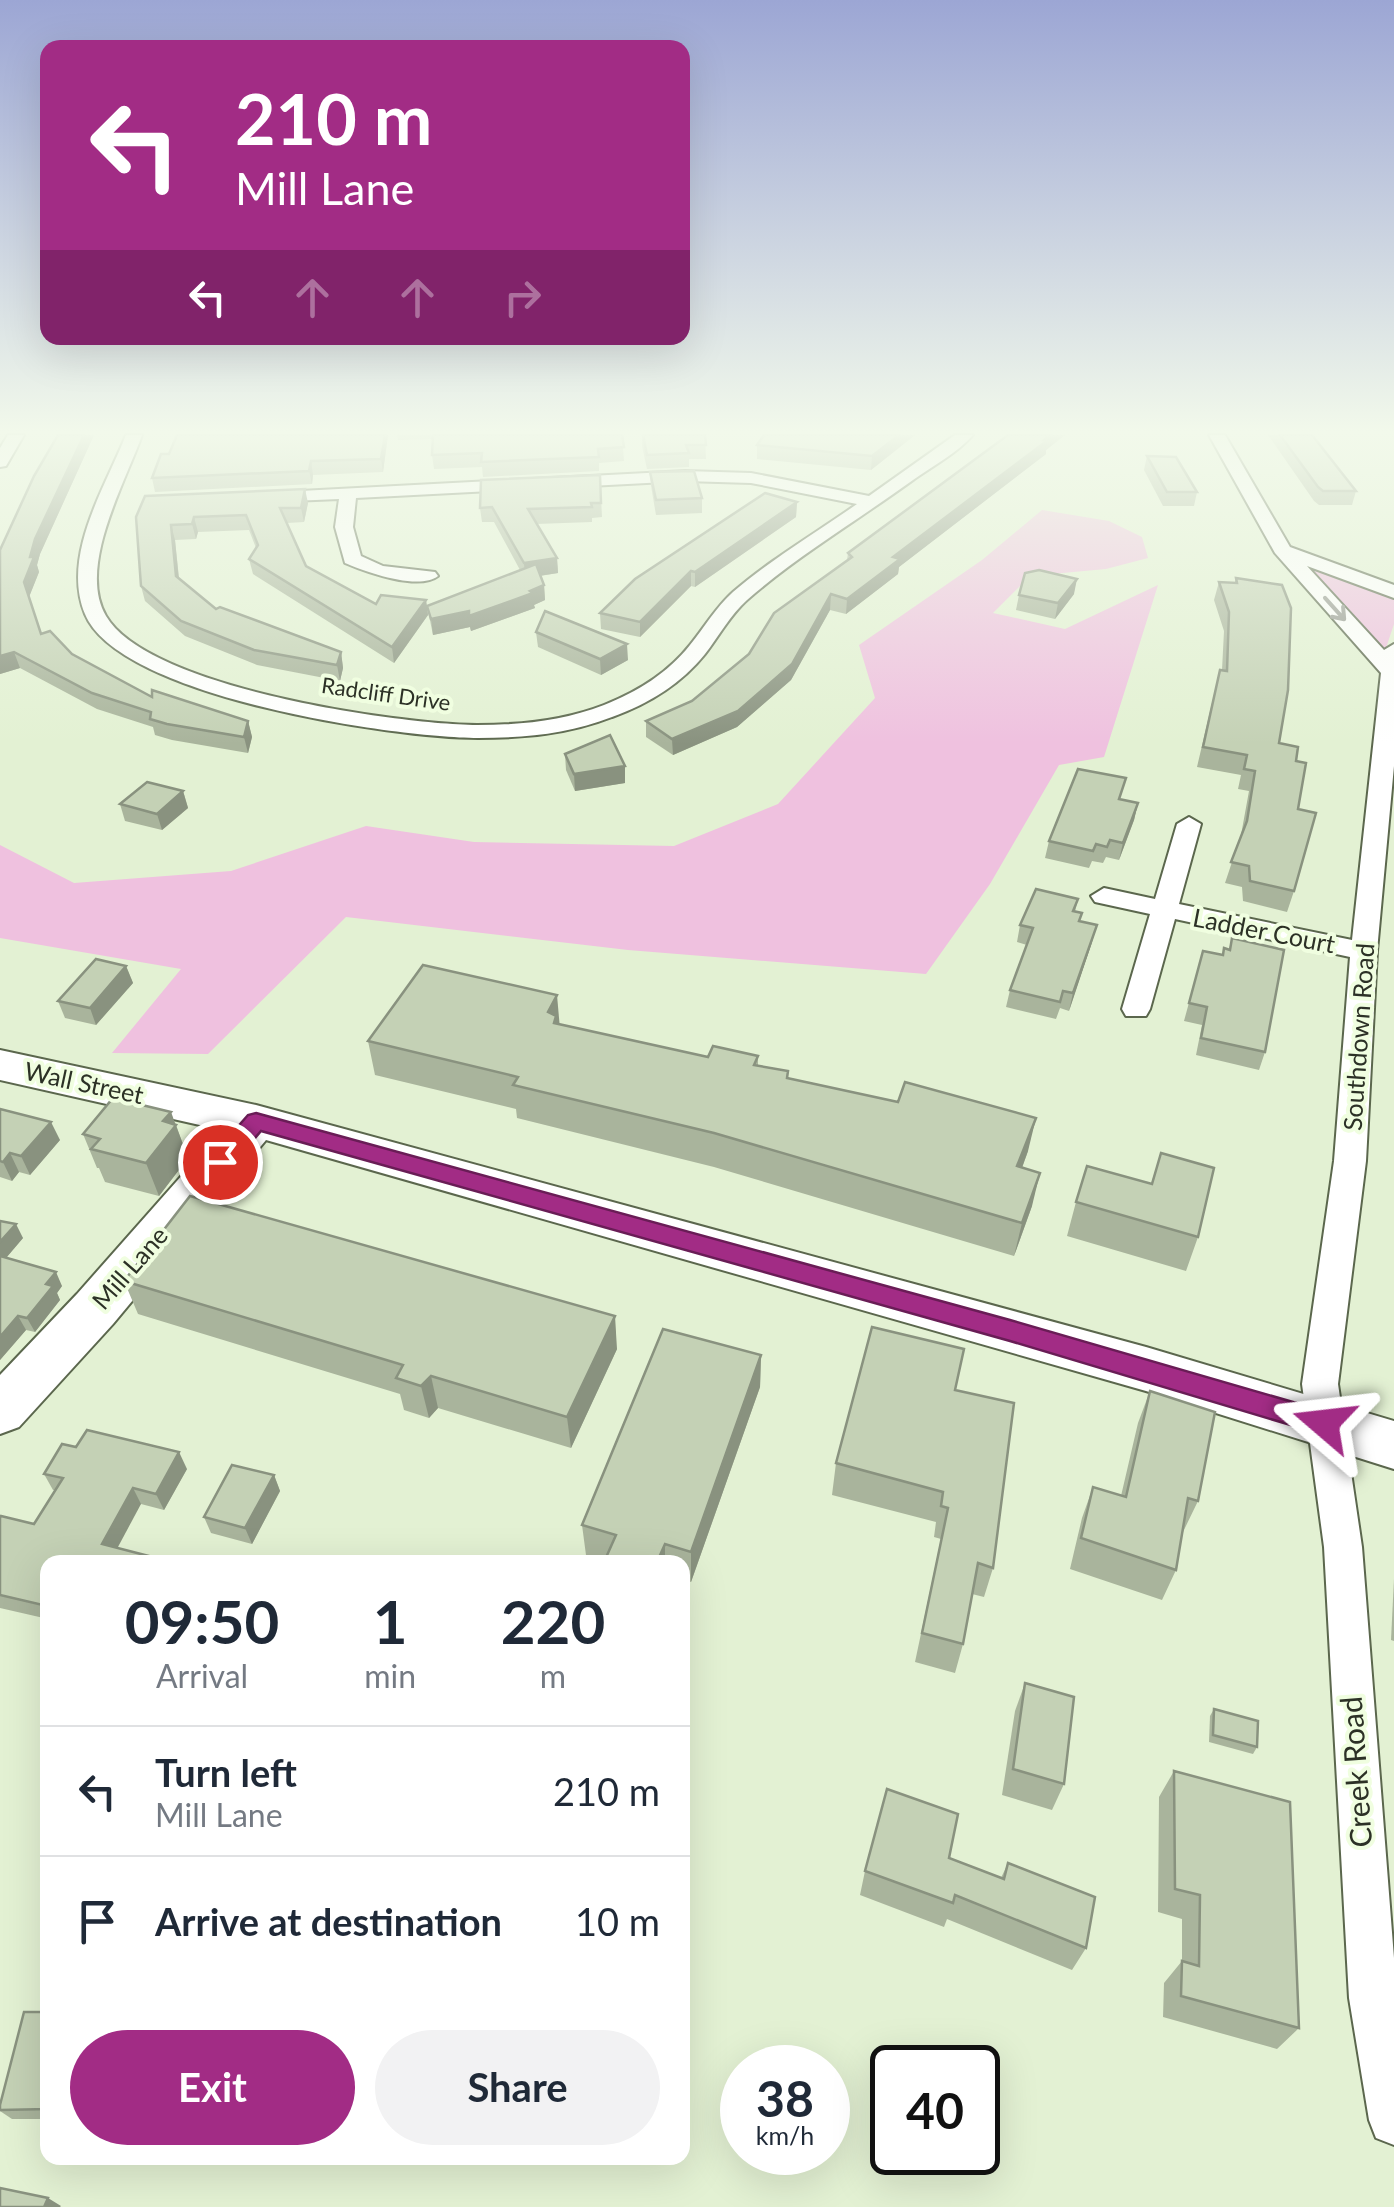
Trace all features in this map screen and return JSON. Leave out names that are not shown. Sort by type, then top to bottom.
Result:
[{"type":"street","name":"Radcliff Drive","points":[[98,538],[90,550],[86,586],[93,612],[112,636],[141,657],[187,679],[254,698],[438,730],[514,730],[594,717],[652,692],[684,665],[718,618],[740,596],[820,538]]},
{"type":"street","points":[[347,538],[352,559],[379,571],[428,576]]},
{"type":"street","points":[[1276,538],[1282,549],[1392,659]]},
{"type":"street","points":[[1282,549],[1394,592]]},
{"type":"street","name":"Southdown Road","points":[[1324,1423],[1322,1360],[1350,1161],[1364,952],[1392,659]]},
{"type":"street","name":"Ladder Court","points":[[1136,1009],[1190,824]]},
{"type":"street","name":"Ladder Court","points":[[1104,896],[1364,952]]},
{"type":"street","name":"Wall Street","points":[[0,1065],[256,1121],[1089,1353],[1394,1445]]},
{"type":"street","name":"Mill Lane","points":[[0,1411],[95,1309],[256,1121]]},
{"type":"street","name":"Creek Road","points":[[1324,1423],[1343,1547],[1373,1998],[1394,2120]]},
{"type":"shaded area","points":[[1008,538],[1142,538],[1148,558],[1106,569],[1030,576],[993,613],[1065,629],[1158,585],[1104,757],[1059,765],[990,884],[926,974],[628,950],[346,917],[208,1054],[112,1053],[181,969],[0,938],[0,845],[74,883],[231,871],[366,826],[474,842],[674,846],[778,804],[875,698],[859,645]]},
{"type":"shaded area","points":[[1295,559],[1394,596],[1394,624],[1383,657]]},
{"type":"building","points":[[6,538],[35,538],[30,557],[34,557],[24,582],[41,634],[50,631],[72,654],[152,697],[152,690],[248,721],[244,737],[150,719],[151,712],[92,693],[14,652],[0,656],[0,550]]},
{"type":"building","points":[[138,538],[172,538],[176,576],[216,609],[220,607],[341,652],[337,665],[254,650],[181,621],[141,586]]},
{"type":"building","points":[[255,538],[293,538],[306,566],[376,604],[381,595],[426,600],[392,647],[249,559],[258,545]]},
{"type":"building","points":[[510,538],[545,538],[557,558],[524,563]]},
{"type":"building","points":[[697,538],[745,538],[691,571],[640,622],[600,613],[635,579]]},
{"type":"building","points":[[868,538],[918,538],[893,557],[900,559],[847,599],[831,594],[792,664],[738,711],[672,739],[646,721],[692,701],[749,654],[774,613],[852,557],[848,553]]},
{"type":"building","points":[[536,564],[544,585],[530,591],[533,593],[469,616],[469,611],[431,619],[427,606]]},
{"type":"building","points":[[1039,570],[1077,579],[1058,603],[1019,595],[1025,573]]},
{"type":"building","points":[[1236,578],[1282,585],[1291,608],[1288,690],[1279,743],[1298,747],[1296,761],[1306,763],[1298,809],[1316,813],[1294,891],[1250,881],[1249,866],[1231,862],[1247,821],[1255,771],[1244,769],[1247,755],[1203,747],[1220,670],[1227,671],[1229,612],[1219,582],[1237,583]]},
{"type":"building","points":[[545,611],[627,644],[600,659],[536,632]]},
{"type":"building","points":[[610,735],[625,766],[574,774],[565,754]]},
{"type":"building","points":[[1078,769],[1126,778],[1119,799],[1138,803],[1123,843],[1110,840],[1107,847],[1096,844],[1093,851],[1049,841]]},
{"type":"building","points":[[147,782],[183,791],[157,814],[120,804]]},
{"type":"building","points":[[1036,889],[1078,899],[1073,911],[1082,913],[1079,921],[1097,925],[1073,993],[1063,991],[1060,1002],[1010,990],[1033,928],[1020,925]]},
{"type":"building","points":[[1232,938],[1284,950],[1265,1052],[1201,1038],[1207,1007],[1189,1003],[1203,951],[1223,955],[1224,948],[1230,950]]},
{"type":"building","points":[[96,959],[126,966],[90,1008],[58,1001]]},
{"type":"building","points":[[423,965],[557,995],[548,1012],[556,1016],[554,1023],[708,1057],[713,1046],[758,1056],[754,1065],[788,1071],[787,1078],[898,1102],[905,1082],[1036,1118],[1017,1166],[1040,1173],[1022,1223],[714,1133],[513,1085],[518,1077],[368,1041]]},
{"type":"building","points":[[113,1098],[171,1112],[163,1121],[176,1125],[146,1163],[91,1149],[100,1139],[83,1134]]},
{"type":"building","points":[[0,1109],[51,1122],[21,1156],[10,1153],[3,1162],[0,1161]]},
{"type":"building","points":[[1161,1153],[1214,1168],[1198,1237],[1076,1202],[1087,1166],[1152,1184]]},
{"type":"building","points":[[190,1196],[615,1316],[567,1417],[431,1376],[421,1386],[396,1378],[403,1365],[124,1281]]},
{"type":"building","points":[[0,1221],[16,1224],[0,1242]]},
{"type":"building","points":[[0,1256],[56,1272],[46,1284],[53,1286],[27,1318],[18,1316],[0,1337]]},
{"type":"building","points":[[872,1327],[964,1349],[955,1390],[1014,1403],[993,1568],[978,1563],[963,1644],[922,1633],[948,1508],[941,1506],[943,1492],[836,1463]]},
{"type":"building","points":[[663,1329],[761,1355],[691,1552],[665,1544],[660,1555],[607,1555],[616,1535],[582,1525]]},
{"type":"building","points":[[1150,1391],[1215,1412],[1198,1501],[1188,1498],[1176,1570],[1081,1538],[1093,1487],[1126,1497]]},
{"type":"building","points":[[87,1430],[179,1452],[156,1494],[133,1488],[102,1544],[145,1555],[40,1555],[40,1604],[0,1595],[1,1516],[34,1524],[63,1478],[44,1474],[62,1444],[76,1447]]},
{"type":"building","points":[[232,1465],[274,1475],[245,1528],[204,1517]]},
{"type":"building","points":[[1025,1683],[1074,1697],[1064,1784],[1013,1769]]},
{"type":"building","points":[[1214,1709],[1258,1721],[1257,1747],[1213,1735]]},
{"type":"building","points":[[1174,1771],[1290,1802],[1299,2028],[1181,1996],[1182,1961],[1199,1966],[1200,1895],[1175,1889]]},
{"type":"building","points":[[887,1789],[958,1814],[949,1858],[1004,1879],[1008,1863],[1095,1897],[1086,1948],[955,1895],[953,1903],[865,1871]]},
{"type":"building","points":[[24,2012],[40,2012],[40,2109],[0,2110]]},
{"type":"building","points":[[0,2188],[48,2198],[44,2207],[0,2207]]},
{"type":"route","points":[[220,1162],[256,1121],[1010,1330],[1324,1423]]}]
